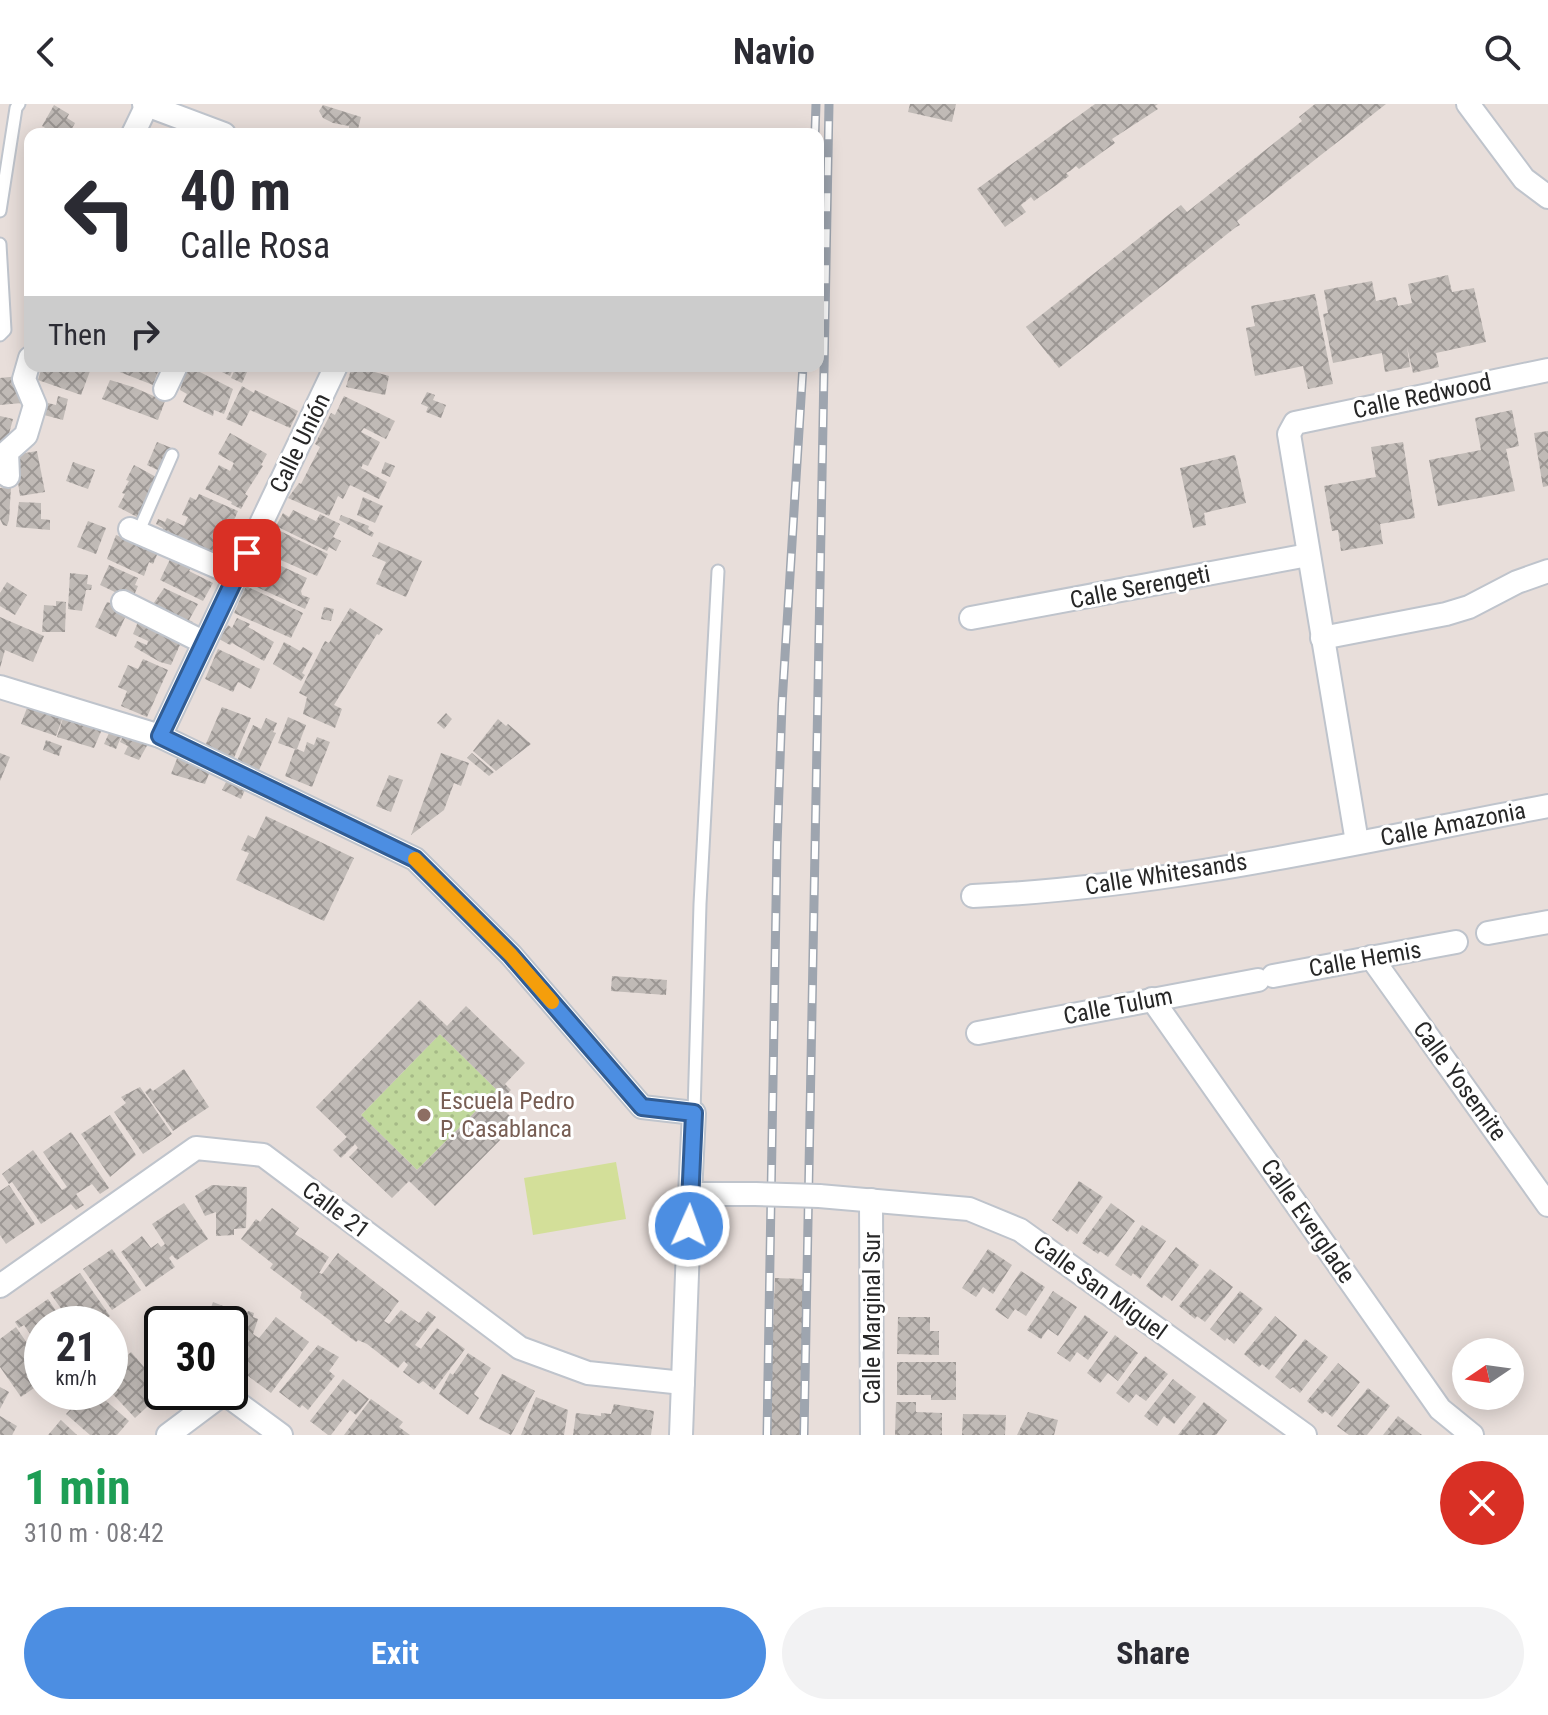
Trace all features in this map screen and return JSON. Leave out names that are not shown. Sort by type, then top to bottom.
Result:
[{"type":"street","points":[[1468,104],[1524,179],[1548,197]]},
{"type":"street","points":[[136,128],[146,105],[208,128]]},
{"type":"street","name":"Calle Redwood","points":[[1308,555],[1289,434],[1295,423],[1548,370]]},
{"type":"street","points":[[8,476],[7,452],[26,435],[35,405],[24,379],[26,372]]},
{"type":"street","points":[[165,389],[173,372]]},
{"type":"street","name":"Calle Unión","points":[[160,736],[333,372]]},
{"type":"street","points":[[134,531],[236,575]]},
{"type":"street","points":[[1308,555],[1357,842]]},
{"type":"street","name":"Calle Serengeti","points":[[971,618],[1308,555]]},
{"type":"street","points":[[1322,638],[1446,614],[1469,607],[1517,582],[1548,571]]},
{"type":"street","points":[[123,602],[203,642]]},
{"type":"street","points":[[0,687],[160,736],[415,859],[511,955],[642,1107],[694,1113],[681,1435]]},
{"type":"street","name":"Calle Amazonia","points":[[1357,842],[1548,806]]},
{"type":"street","name":"Calle Whitesands","points":[[973,896],[1136,880],[1357,842]]},
{"type":"street","points":[[1488,933],[1548,922]]},
{"type":"street","name":"Calle Hemis","points":[[1266,978],[1456,942]]},
{"type":"street","name":"Calle Yosemite","points":[[1371,957],[1548,1205]]},
{"type":"street","name":"Calle Tulum","points":[[978,1033],[1266,978]]},
{"type":"street","name":"Calle Everglade","points":[[1152,999],[1440,1409],[1472,1435]]},
{"type":"street","name":"Calle 21","points":[[0,1286],[196,1148],[263,1155],[520,1348],[588,1373],[683,1383]]},
{"type":"street","name":"Calle San Miguel","points":[[690,1194],[819,1196],[969,1209],[1020,1230],[1305,1435]]},
{"type":"street","name":"Calle Marginal Sur","points":[[871,1200],[872,1435]]},
{"type":"street","points":[[168,1435],[224,1393],[281,1435]]},
{"type":"lane","points":[[0,211],[19,104]]},
{"type":"lane","points":[[0,244],[5,330],[0,335]]},
{"type":"lane","points":[[134,531],[172,455]]},
{"type":"lane","points":[[694,1113],[700,904],[718,571]]},
{"type":"green space","points":[[440,1034],[497,1090],[417,1170],[361,1115]]},
{"type":"green space","points":[[616,1162],[626,1219],[533,1235],[524,1178]]},
{"type":"building","points":[[910,104],[956,104],[952,122],[908,112]]},
{"type":"building","points":[[1095,104],[1158,104],[1155,106],[1158,109],[1112,139],[1115,143],[1079,169],[1076,166],[1066,173],[1069,176],[1034,201],[1031,197],[1021,205],[1026,212],[1005,227],[977,189]]},
{"type":"building","points":[[1315,104],[1386,104],[1237,221],[1240,225],[1059,368],[1026,327],[1181,205],[1187,212],[1302,121],[1299,117]]},
{"type":"building","points":[[54,105],[69,114],[67,118],[75,123],[72,128],[42,126]]},
{"type":"building","points":[[323,105],[361,117],[358,128],[333,123],[323,118],[319,111]]},
{"type":"building","points":[[1448,275],[1452,292],[1474,288],[1486,342],[1436,353],[1439,367],[1413,373],[1407,347],[1410,367],[1385,372],[1382,353],[1333,363],[1323,314],[1328,313],[1324,290],[1372,281],[1376,301],[1396,297],[1398,306],[1412,303],[1408,284]]},
{"type":"building","points":[[1315,294],[1333,384],[1308,389],[1303,366],[1255,376],[1246,328],[1255,326],[1251,306]]},
{"type":"building","points":[[40,372],[90,372],[81,395],[38,380]]},
{"type":"building","points":[[120,372],[158,372],[153,385]]},
{"type":"building","points":[[186,372],[200,372],[233,389],[224,414],[214,410],[213,416],[183,402],[187,394],[180,390]]},
{"type":"building","points":[[234,372],[247,372],[242,383],[231,378]]},
{"type":"building","points":[[350,372],[375,372],[389,376],[385,395],[346,387]]},
{"type":"building","points":[[19,376],[22,403],[0,405],[0,378]]},
{"type":"building","points":[[110,380],[165,401],[158,420],[102,399]]},
{"type":"building","points":[[242,386],[298,411],[290,428],[250,410],[242,426],[226,419]]},
{"type":"building","points":[[427,392],[435,395],[433,400],[446,405],[441,418],[426,412],[428,407],[421,404]]},
{"type":"building","points":[[58,396],[68,399],[63,420],[44,415],[48,403],[56,405]]},
{"type":"building","points":[[344,396],[395,421],[386,439],[364,428],[361,432],[380,442],[368,466],[363,464],[361,468],[387,482],[379,499],[350,485],[343,499],[338,496],[329,516],[288,498],[301,484],[320,447],[315,444]]},
{"type":"building","points":[[1512,410],[1519,446],[1506,449],[1515,491],[1438,506],[1429,460],[1481,450],[1475,418]]},
{"type":"building","points":[[0,416],[13,419],[5,448],[0,446]]},
{"type":"building","points":[[1548,431],[1548,486],[1543,487],[1534,433]]},
{"type":"building","points":[[230,433],[267,454],[245,494],[248,496],[241,509],[205,489],[219,465],[230,471],[234,463],[218,454]]},
{"type":"building","points":[[157,442],[174,449],[164,473],[147,465]]},
{"type":"building","points":[[1403,442],[1415,518],[1380,524],[1383,544],[1341,551],[1338,530],[1332,531],[1324,486],[1376,477],[1371,447]]},
{"type":"building","points":[[37,451],[45,492],[20,496],[14,455]]},
{"type":"building","points":[[1235,455],[1246,503],[1204,513],[1206,525],[1193,528],[1180,468]]},
{"type":"building","points":[[73,462],[95,470],[88,489],[66,481]]},
{"type":"building","points":[[385,462],[395,466],[390,477],[381,473]]},
{"type":"building","points":[[134,465],[158,478],[137,517],[118,507]]},
{"type":"building","points":[[11,487],[7,526],[0,519],[0,488]]},
{"type":"building","points":[[199,494],[238,511],[223,544],[229,547],[220,568],[158,539],[163,528],[156,524],[158,519],[165,522],[167,518],[184,526],[188,517],[182,515],[190,497],[196,500]]},
{"type":"building","points":[[363,497],[383,506],[375,523],[357,515]]},
{"type":"building","points":[[19,502],[41,503],[41,519],[50,520],[50,530],[16,527]]},
{"type":"building","points":[[293,510],[316,521],[320,514],[340,524],[333,537],[341,541],[336,551],[329,547],[327,551],[276,526],[283,513],[289,517]]},
{"type":"building","points":[[341,515],[369,526],[368,529],[374,533],[372,537],[339,520]]},
{"type":"building","points":[[88,521],[106,528],[96,554],[77,547]]},
{"type":"building","points":[[280,531],[328,554],[317,576],[267,554]]},
{"type":"building","points":[[116,535],[160,548],[153,564],[149,562],[144,576],[107,559]]},
{"type":"building","points":[[379,542],[422,561],[406,597],[376,584],[386,562],[372,556]]},
{"type":"building","points":[[172,555],[192,565],[189,571],[213,583],[203,601],[160,580]]},
{"type":"building","points":[[262,557],[307,578],[301,591],[302,595],[310,598],[305,609],[250,584]]},
{"type":"building","points":[[109,565],[138,578],[132,600],[100,585]]},
{"type":"building","points":[[70,573],[88,575],[87,584],[92,585],[91,590],[86,590],[82,611],[68,609]]},
{"type":"building","points":[[7,582],[27,595],[15,615],[0,606],[0,593]]},
{"type":"building","points":[[246,586],[303,613],[291,638],[234,613]]},
{"type":"building","points":[[164,588],[198,604],[189,620],[193,622],[188,632],[149,610]]},
{"type":"building","points":[[56,601],[66,602],[65,632],[42,632],[44,605],[56,606]]},
{"type":"building","points":[[107,602],[129,609],[116,637],[95,627]]},
{"type":"building","points":[[324,607],[334,609],[331,621],[321,619]]},
{"type":"building","points":[[350,608],[383,629],[334,705],[342,709],[335,728],[303,714],[307,697],[299,693],[325,641],[329,643]]},
{"type":"building","points":[[0,617],[44,636],[33,662],[5,650],[0,668]]},
{"type":"building","points":[[140,617],[184,636],[171,665],[134,647],[137,641],[147,645],[148,641],[133,634]]},
{"type":"building","points":[[237,618],[274,642],[264,661],[219,639],[228,625],[232,628]]},
{"type":"building","points":[[284,642],[300,651],[303,647],[313,653],[301,681],[273,664]]},
{"type":"building","points":[[218,649],[260,669],[251,689],[238,682],[233,692],[205,679]]},
{"type":"building","points":[[143,659],[168,670],[147,717],[121,706],[127,691],[118,687],[128,665],[138,669]]},
{"type":"building","points":[[28,705],[63,717],[56,736],[21,724]]},
{"type":"building","points":[[222,707],[251,718],[234,758],[205,746]]},
{"type":"building","points":[[446,713],[452,719],[444,729],[437,723]]},
{"type":"building","points":[[64,715],[103,727],[94,748],[57,737]]},
{"type":"building","points":[[288,717],[306,725],[297,749],[304,752],[307,742],[314,745],[317,737],[330,742],[312,787],[285,776],[295,749],[278,743]]},
{"type":"building","points":[[266,718],[277,723],[273,732],[276,733],[259,770],[237,761],[253,725],[261,729]]},
{"type":"building","points":[[498,719],[531,744],[496,771],[473,751]]},
{"type":"building","points":[[109,733],[121,737],[116,749],[104,744]]},
{"type":"building","points":[[124,734],[149,742],[139,760],[124,754],[128,746],[120,742]]},
{"type":"building","points":[[46,740],[62,746],[59,756],[43,750]]},
{"type":"building","points":[[0,753],[10,757],[0,781]]},
{"type":"building","points":[[441,753],[469,763],[461,786],[454,783],[444,810],[411,835]]},
{"type":"building","points":[[472,753],[494,772],[489,776],[467,758]]},
{"type":"building","points":[[178,756],[210,771],[205,784],[171,774]]},
{"type":"building","points":[[389,775],[403,780],[391,812],[376,806]]},
{"type":"building","points":[[227,780],[245,790],[241,799],[222,790]]},
{"type":"building","points":[[266,816],[354,858],[324,921],[236,880],[249,853],[241,850],[248,835],[255,839]]},
{"type":"building","points":[[612,976],[667,980],[666,995],[611,991]]},
{"type":"building","points":[[420,1000],[447,1026],[466,1006],[525,1063],[505,1084],[511,1090],[498,1104],[517,1123],[435,1206],[409,1181],[392,1198],[349,1157],[358,1148],[355,1144],[341,1158],[333,1150],[347,1137],[316,1107]],"holes":[[[440,1034],[497,1090],[417,1170],[361,1115]]]},
{"type":"building","points":[[184,1069],[209,1107],[173,1131],[145,1092],[150,1088],[153,1091]]},
{"type":"building","points":[[140,1087],[172,1134],[143,1154],[114,1112],[126,1103],[121,1097]]},
{"type":"building","points":[[110,1115],[136,1155],[110,1177],[81,1134]]},
{"type":"building","points":[[71,1132],[109,1188],[100,1194],[92,1184],[76,1194],[84,1205],[76,1210],[71,1204],[41,1224],[12,1182],[9,1184],[2,1174],[33,1150],[62,1190],[67,1187],[43,1152]]},
{"type":"building","points":[[1079,1181],[1103,1197],[1077,1234],[1070,1229],[1068,1232],[1052,1220]]},
{"type":"building","points":[[9,1185],[35,1224],[6,1244],[0,1235],[0,1191]]},
{"type":"building","points":[[212,1185],[247,1187],[246,1228],[234,1229],[234,1235],[216,1236],[216,1212],[205,1216],[195,1196]]},
{"type":"building","points":[[184,1203],[208,1239],[177,1260],[172,1255],[169,1258],[175,1267],[146,1287],[121,1252],[142,1236],[151,1248],[158,1243],[161,1247],[165,1244],[152,1224]]},
{"type":"building","points":[[1111,1203],[1135,1221],[1108,1257],[1082,1243]]},
{"type":"building","points":[[272,1208],[299,1228],[295,1234],[329,1257],[319,1273],[322,1274],[338,1253],[399,1301],[384,1321],[389,1324],[401,1310],[419,1323],[428,1311],[436,1317],[415,1345],[421,1349],[437,1328],[465,1349],[434,1390],[403,1372],[408,1365],[404,1361],[398,1368],[367,1344],[356,1342],[331,1323],[300,1298],[302,1292],[270,1268],[273,1264],[241,1239],[256,1219],[260,1222]]},
{"type":"building","points":[[1142,1225],[1166,1241],[1140,1279],[1115,1265]]},
{"type":"building","points":[[1176,1247],[1199,1265],[1172,1301],[1146,1286]]},
{"type":"building","points":[[112,1249],[141,1290],[118,1306],[109,1306],[83,1269]]},
{"type":"building","points":[[988,1249],[1012,1265],[993,1294],[983,1287],[976,1297],[962,1288]]},
{"type":"building","points":[[1210,1269],[1233,1287],[1205,1322],[1197,1316],[1195,1319],[1179,1306]]},
{"type":"building","points":[[1021,1271],[1045,1287],[1026,1316],[1015,1309],[1008,1319],[995,1310]]},
{"type":"building","points":[[80,1273],[103,1306],[59,1306],[50,1293]]},
{"type":"building","points":[[775,1278],[803,1279],[802,1435],[769,1435]]},
{"type":"building","points":[[1053,1291],[1077,1307],[1058,1336],[1048,1329],[1041,1339],[1027,1330]]},
{"type":"building","points":[[1240,1291],[1263,1309],[1234,1344],[1210,1329]]},
{"type":"building","points":[[48,1299],[53,1306],[38,1306]]},
{"type":"building","points":[[248,1311],[258,1319],[253,1334],[259,1338],[276,1317],[309,1342],[271,1393],[248,1376]]},
{"type":"building","points":[[1085,1315],[1108,1332],[1088,1360],[1077,1352],[1070,1362],[1057,1353]]},
{"type":"building","points":[[24,1316],[24,1325],[19,1328],[15,1322]]},
{"type":"building","points":[[1275,1316],[1297,1335],[1269,1370],[1262,1364],[1259,1367],[1244,1354]]},
{"type":"building","points":[[898,1317],[930,1317],[930,1331],[939,1331],[939,1355],[897,1354]]},
{"type":"building","points":[[16,1327],[24,1339],[24,1395],[21,1397],[0,1367],[0,1339]]},
{"type":"building","points":[[1115,1335],[1138,1353],[1118,1381],[1108,1373],[1100,1383],[1087,1373]]},
{"type":"building","points":[[1305,1339],[1328,1357],[1300,1393],[1275,1377]]},
{"type":"building","points":[[318,1345],[339,1357],[329,1371],[335,1376],[308,1410],[302,1405],[300,1408],[279,1392]]},
{"type":"building","points":[[131,1352],[144,1367],[144,1410],[135,1418],[128,1410],[128,1355]]},
{"type":"building","points":[[468,1353],[491,1368],[474,1394],[479,1398],[468,1415],[439,1394],[450,1373],[453,1375]]},
{"type":"building","points":[[1145,1356],[1168,1374],[1146,1401],[1136,1394],[1129,1403],[1116,1393]]},
{"type":"building","points":[[897,1362],[956,1362],[956,1400],[931,1400],[931,1395],[897,1395]]},
{"type":"building","points":[[1338,1363],[1360,1382],[1332,1417],[1325,1411],[1322,1414],[1307,1401]]},
{"type":"building","points":[[502,1374],[535,1391],[511,1435],[479,1419]]},
{"type":"building","points":[[343,1379],[369,1399],[356,1415],[350,1410],[328,1435],[310,1421]]},
{"type":"building","points":[[1173,1379],[1196,1397],[1174,1424],[1164,1416],[1157,1426],[1144,1416]]},
{"type":"building","points":[[0,1387],[9,1392],[0,1409]]},
{"type":"building","points":[[1368,1388],[1390,1406],[1367,1435],[1349,1435],[1337,1426]]},
{"type":"building","points":[[536,1397],[568,1410],[564,1435],[521,1435]]},
{"type":"building","points":[[371,1399],[403,1422],[399,1427],[410,1435],[344,1435]]},
{"type":"building","points":[[896,1402],[916,1402],[916,1412],[942,1413],[942,1435],[895,1435]]},
{"type":"building","points":[[1204,1402],[1227,1420],[1216,1435],[1178,1435]]},
{"type":"building","points":[[614,1404],[654,1411],[651,1435],[573,1435],[576,1413],[611,1414]]},
{"type":"building","points":[[70,1410],[116,1410],[129,1421],[117,1435],[90,1435],[66,1414]]},
{"type":"building","points":[[1028,1412],[1058,1420],[1054,1435],[1017,1435]]},
{"type":"building","points":[[963,1414],[1006,1415],[1005,1435],[962,1435]]},
{"type":"building","points":[[0,1416],[17,1426],[12,1435],[0,1435]]},
{"type":"building","points":[[1398,1416],[1422,1435],[1383,1435]]},
{"type":"building","points":[[61,1420],[77,1435],[48,1435]]},
{"type":"railway","points":[[815,128],[816,104]]},
{"type":"railway","points":[[824,370],[829,104]]},
{"type":"railway","points":[[767,1435],[777,846],[782,704],[803,372]]},
{"type":"railway","points":[[804,1435],[824,372]]},
{"type":"slow traffic","points":[[415,859],[511,955],[552,1002]]},
{"type":"place","name":"Escuela Pedro P. Casablanca","points":[[424,1115]]},
{"type":"route","points":[[247,553],[160,736],[415,859],[511,955],[642,1107],[694,1113],[689,1226]]}]
